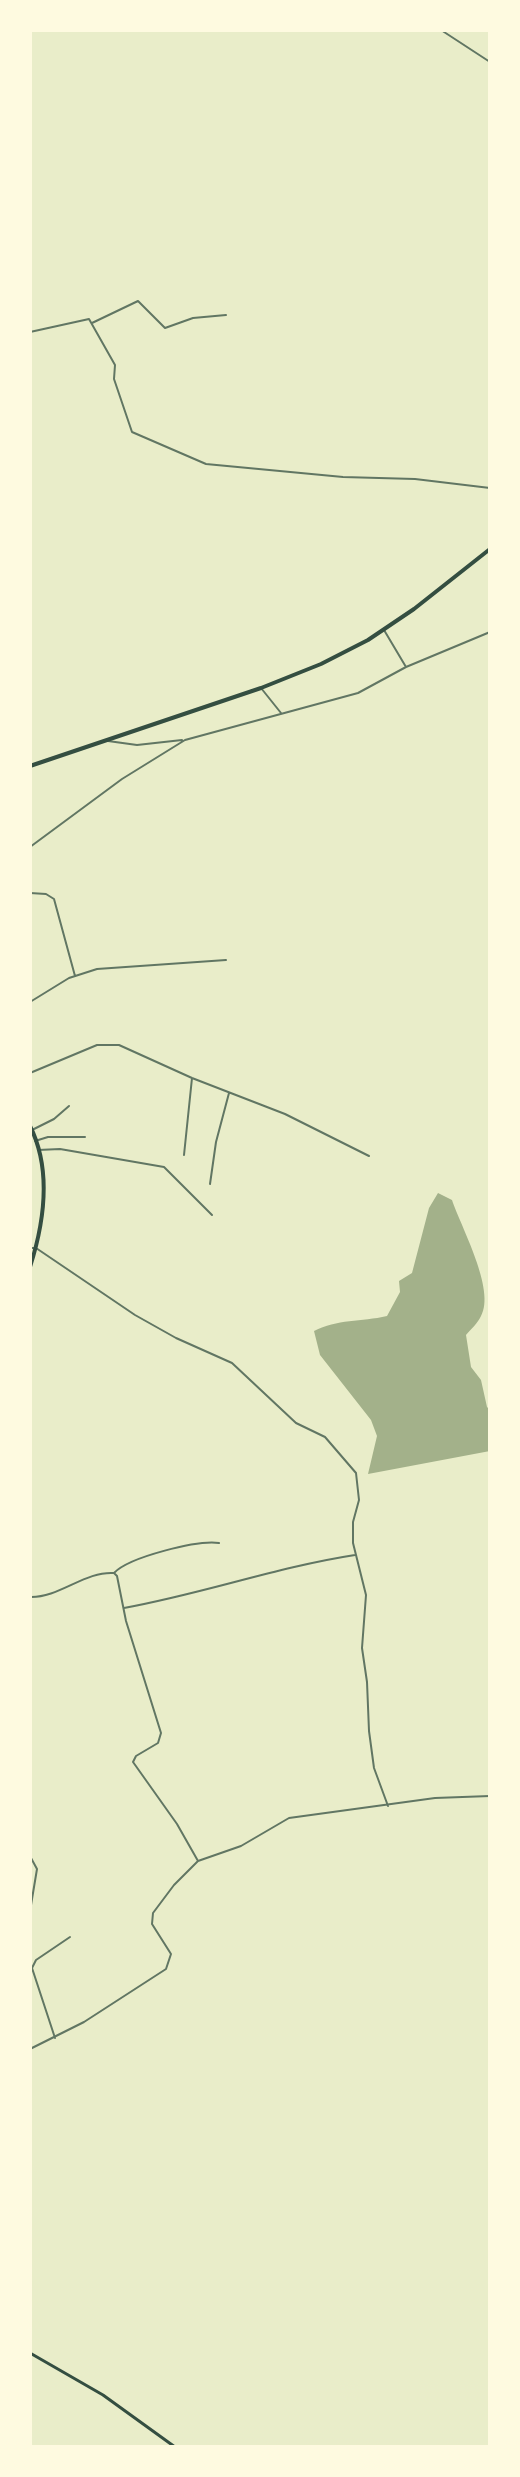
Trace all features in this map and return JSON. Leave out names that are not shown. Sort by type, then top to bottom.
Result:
[{"type":"highway","points":[[30,766],[261,688],[321,664],[384,630],[435,595],[490,549]]},
{"type":"highway","points":[[30,1268],[36,1248],[44,1193],[38,1150],[31,1128]]},
{"type":"main road","points":[[30,2353],[93,2389],[175,2447]]},
{"type":"street","points":[[441,30],[490,62]]},
{"type":"street","points":[[92,323],[138,301],[165,328],[193,318],[226,315]]},
{"type":"street","points":[[30,332],[85,318],[92,323],[116,365],[114,379],[132,432],[198,461],[329,476],[415,479],[490,488]]},
{"type":"street","points":[[384,630],[406,667]]},
{"type":"street","points":[[108,741],[137,745],[185,740],[358,693],[406,667],[490,632]]},
{"type":"street","points":[[261,688],[281,713]]},
{"type":"street","points":[[30,847],[122,779],[185,740]]},
{"type":"street","points":[[30,893],[46,894],[54,899],[75,976]]},
{"type":"street","points":[[30,1002],[75,976],[110,967],[226,960]]},
{"type":"street","points":[[30,1072],[97,1045],[111,1043],[192,1078],[285,1114],[369,1156]]},
{"type":"street","points":[[184,1155],[192,1078]]},
{"type":"street","points":[[210,1184],[216,1142],[229,1093]]},
{"type":"street","points":[[31,1128],[48,1123],[69,1106]]},
{"type":"street","points":[[35,1141],[48,1137],[85,1137]]},
{"type":"street","points":[[38,1150],[60,1149],[164,1167],[212,1215]]},
{"type":"street","points":[[30,1248],[36,1248],[135,1315],[176,1338],[232,1363],[296,1423],[325,1437],[351,1465],[359,1480],[359,1500],[353,1530],[355,1555],[366,1595],[362,1648],[371,1754],[388,1806]]},
{"type":"street","points":[[30,1597],[41,1596],[101,1574],[114,1573],[126,1563],[156,1553],[203,1542],[219,1543]]},
{"type":"street","points":[[123,1608],[209,1591],[292,1568],[355,1555]]},
{"type":"street","points":[[114,1573],[119,1580],[123,1608],[160,1733],[158,1743],[136,1756],[133,1762],[177,1824],[198,1861]]},
{"type":"street","points":[[30,2049],[95,2016],[168,1967],[171,1954],[152,1924],[153,1913],[174,1885],[198,1861],[241,1846],[289,1818],[435,1798],[490,1796]]},
{"type":"street","points":[[30,1911],[37,1873],[31,1858]]},
{"type":"street","points":[[55,2038],[50,2015],[31,1966],[36,1960],[70,1937]]},
{"type":"shaded area","points":[[438,1193],[452,1200],[481,1275],[484,1305],[481,1316],[466,1335],[471,1367],[481,1380],[487,1407],[490,1410],[490,1451],[368,1474],[377,1436],[371,1420],[320,1355],[314,1331],[340,1323],[387,1316],[400,1292],[399,1281],[412,1273],[429,1208]]}]
